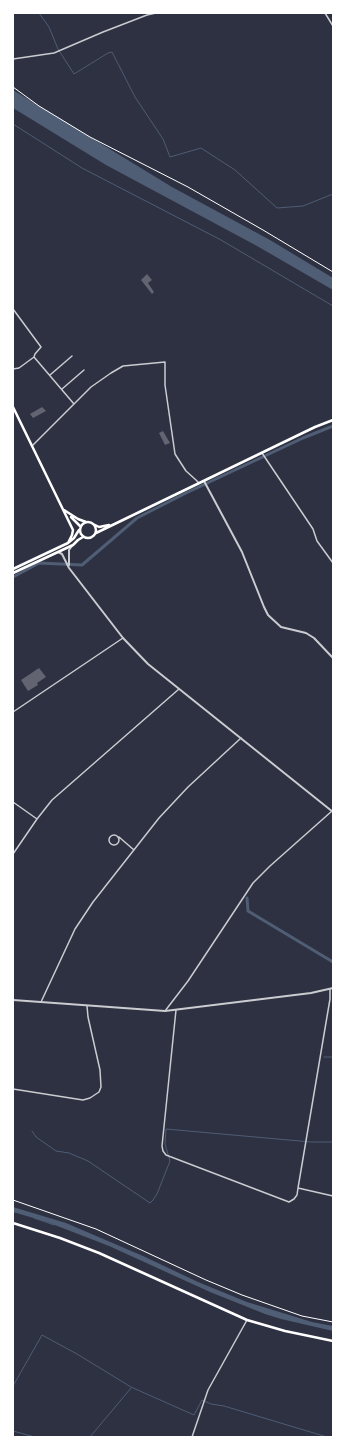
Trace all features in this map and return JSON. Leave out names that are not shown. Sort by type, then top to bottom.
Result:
[{"type":"main road","points":[[13,407],[64,510],[72,530],[72,535],[68,543]]},
{"type":"main road","points":[[13,573],[72,545],[83,537],[90,538],[111,525],[315,427],[333,420]]},
{"type":"main road","points":[[64,510],[78,519],[91,522],[95,526],[99,527],[111,525]]},
{"type":"main road","points":[[64,510],[80,528],[83,537]]},
{"type":"main road","points":[[13,570],[68,543],[74,538],[86,522]]},
{"type":"main road","points":[[95,526],[96,533]]},
{"type":"main road","points":[[13,1223],[60,1238],[99,1253],[247,1320],[278,1329],[333,1341]]},
{"type":"street","points":[[13,59],[54,53],[103,32],[156,13]]},
{"type":"street","points":[[325,13],[333,26]]},
{"type":"street","points":[[13,309],[41,346],[34,356],[19,368],[13,369]]},
{"type":"street","points":[[34,356],[74,404]]},
{"type":"street","points":[[50,375],[72,356]]},
{"type":"street","points":[[32,447],[100,380],[123,366],[165,362],[165,385],[175,454],[186,471],[199,483]]},
{"type":"street","points":[[62,389],[84,370]]},
{"type":"street","points":[[262,453],[313,529],[317,541],[333,563]]},
{"type":"street","points":[[204,481],[242,552],[268,615],[281,627],[306,633],[314,638],[333,658]]},
{"type":"street","points":[[69,568],[69,550],[72,545]]},
{"type":"street","points":[[58,552],[62,554],[69,568],[123,638],[148,664],[332,811],[253,883],[188,981],[165,1011]]},
{"type":"street","points":[[13,712],[123,638]]},
{"type":"street","points":[[13,854],[52,800],[179,689]]},
{"type":"street","points":[[40,1002],[75,929],[93,902],[159,818],[188,787],[241,738]]},
{"type":"street","points":[[13,802],[37,819]]},
{"type":"street","points":[[124,842],[113,844],[110,843],[109,839],[110,836],[113,835],[118,836],[134,850]]},
{"type":"street","points":[[116,844],[119,840],[118,836]]},
{"type":"street","points":[[13,1000],[165,1011],[311,993],[332,989],[297,1195],[294,1199],[289,1202],[166,1155],[162,1146],[176,1010]]},
{"type":"street","points":[[13,1089],[82,1100],[90,1098],[99,1092],[101,1087],[100,1070],[88,1017],[88,1006]]},
{"type":"street","points":[[298,1188],[333,1196]]},
{"type":"street","points":[[192,1437],[208,1390],[247,1320]]},
{"type":"path","points":[[13,87],[39,106],[90,137],[199,194],[333,272]]},
{"type":"path","points":[[13,1200],[96,1229],[242,1295],[302,1316],[333,1322]]},
{"type":"water","points":[[13,90],[172,187],[270,240],[333,278],[333,290],[257,246],[106,165],[13,108]]},
{"type":"water","points":[[13,1207],[66,1223],[143,1256],[198,1282],[247,1302],[312,1322],[333,1326],[333,1331],[265,1314],[210,1292],[109,1246],[47,1222],[13,1212]]},
{"type":"building","points":[[147,274],[152,280],[148,283],[154,292],[152,294],[141,280]]},
{"type":"building","points":[[42,407],[46,411],[33,418],[30,414]]},
{"type":"building","points":[[163,431],[170,443],[165,445],[159,433]]},
{"type":"building","points":[[39,668],[46,677],[37,683],[38,685],[28,691],[21,680]]},
{"type":"waterway","points":[[39,13],[49,27],[58,49],[74,74],[112,52],[135,97],[163,139],[170,157],[201,148],[235,170],[277,208],[303,206],[333,194]]},
{"type":"waterway","points":[[13,124],[82,168],[221,240],[333,306]]},
{"type":"waterway","points":[[13,577],[39,563],[82,565],[137,518],[186,493],[303,438],[333,426]]},
{"type":"waterway","points":[[247,898],[248,911],[333,962]]},
{"type":"waterway","points":[[324,1057],[333,1057]]},
{"type":"waterway","points":[[32,1131],[36,1137],[56,1151],[69,1153],[88,1161],[150,1203],[157,1194],[170,1161],[165,1144],[166,1129],[311,1142],[333,1142]]},
{"type":"waterway","points":[[34,1218],[54,1225]]},
{"type":"waterway","points":[[13,1386],[42,1335],[77,1354],[131,1387],[194,1415],[202,1400],[211,1404],[224,1406],[327,1437]]},
{"type":"waterway","points":[[90,1437],[131,1388]]},
{"type":"waterway","points":[[13,1431],[35,1437]]}]
